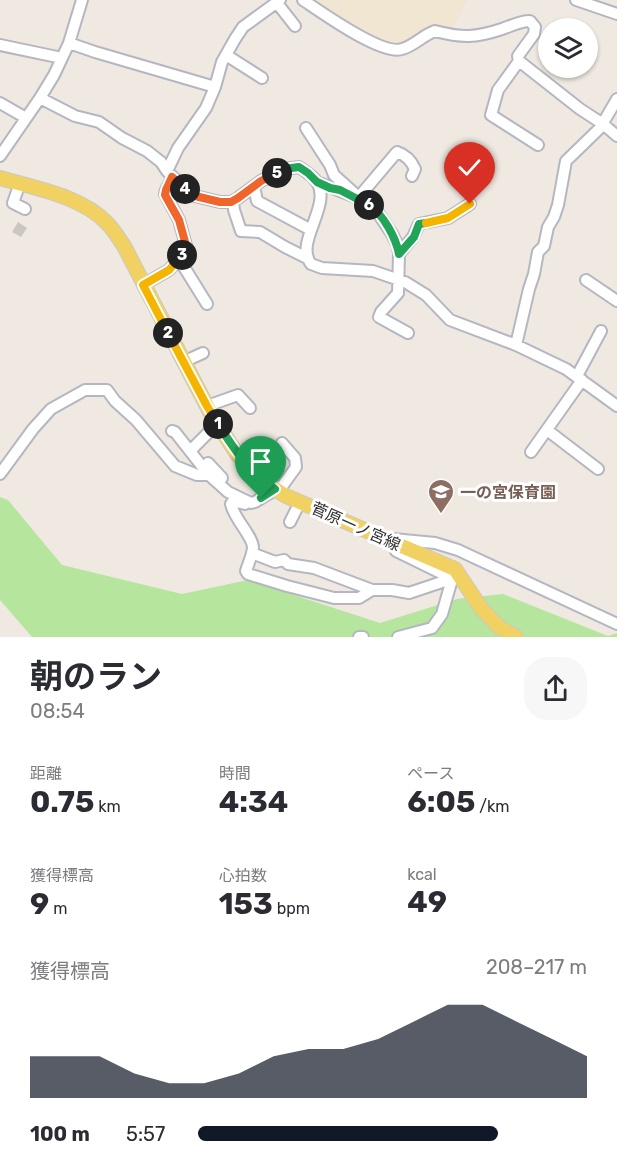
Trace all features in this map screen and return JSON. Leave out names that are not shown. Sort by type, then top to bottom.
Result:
[{"type":"main road","name":"菅原一ノ宮線","points":[[0,178],[63,196],[92,210],[108,224],[124,246],[207,406],[237,454],[253,472],[275,489],[300,502],[455,569]]},
{"type":"main road","points":[[455,569],[481,608],[499,627],[516,637]]},
{"type":"street","points":[[0,156],[40,98],[62,58],[69,44],[81,0]]},
{"type":"street","points":[[303,0],[361,37],[391,51],[402,49],[435,31],[456,37],[471,36],[487,34],[528,20],[534,24],[535,31],[518,56],[519,61],[498,90],[491,115],[537,145]]},
{"type":"street","points":[[576,0],[617,14]]},
{"type":"street","points":[[143,285],[169,270],[187,249],[179,220],[165,195],[166,190],[178,148],[206,108],[226,55],[243,27],[279,1],[295,26]]},
{"type":"street","points":[[69,44],[215,87]]},
{"type":"street","points":[[0,45],[62,58]]},
{"type":"street","points":[[226,55],[262,78]]},
{"type":"street","points":[[519,61],[580,110],[617,136]]},
{"type":"street","points":[[40,98],[75,116],[99,122],[122,138],[147,151],[161,162],[187,191],[195,196],[220,202],[233,201],[284,169],[299,167],[317,182],[358,198],[376,210],[398,246],[398,293],[379,317],[408,333]]},
{"type":"street","points":[[516,345],[538,252],[544,246],[548,227],[558,206],[566,161],[603,124],[617,99]]},
{"type":"street","points":[[0,103],[26,118]]},
{"type":"street","points":[[306,128],[330,165],[340,190]]},
{"type":"street","points":[[358,198],[397,152],[404,154],[412,161],[415,169],[412,176]]},
{"type":"street","points":[[334,175],[358,198]]},
{"type":"street","points":[[307,258],[307,243],[320,196],[317,182]]},
{"type":"street","points":[[20,183],[13,203],[25,209]]},
{"type":"street","points":[[254,186],[257,201],[311,230]]},
{"type":"street","points":[[233,201],[241,231],[260,232],[307,258],[311,264],[322,268],[373,271],[405,282],[426,295],[450,320],[516,345],[566,369],[617,406]]},
{"type":"street","points":[[399,254],[414,237],[419,224],[448,218],[470,204]]},
{"type":"street","points":[[179,259],[207,304]]},
{"type":"street","points":[[586,280],[617,301]]},
{"type":"street","points":[[531,452],[579,378],[601,331]]},
{"type":"street","points":[[183,362],[203,353]]},
{"type":"street","points":[[0,474],[51,408],[85,390],[107,390],[175,466],[197,475],[209,475]]},
{"type":"street","points":[[207,406],[238,395],[249,408]]},
{"type":"street","points":[[193,447],[218,424]]},
{"type":"street","points":[[547,430],[598,469]]},
{"type":"street","points":[[172,431],[209,475],[228,492],[253,502]]},
{"type":"street","points":[[172,472],[211,484],[233,501],[243,504],[253,502],[283,485],[296,467],[295,458],[282,443]]},
{"type":"street","points":[[208,463],[231,487],[253,502]]},
{"type":"street","points":[[233,501],[232,510],[251,540],[253,549],[246,571],[248,574],[334,598],[359,598],[372,590]]},
{"type":"street","points":[[290,522],[300,502]]},
{"type":"street","points":[[252,553],[275,562],[284,560],[288,564],[314,568],[372,590],[409,593],[442,582],[443,574],[396,551],[393,542],[435,543],[481,560],[617,624]]},
{"type":"street","points":[[398,637],[432,628],[442,614],[455,569]]},
{"type":"shaded area","points":[[309,0],[467,0],[451,32],[432,27],[400,46],[362,35]]},
{"type":"green space","points":[[0,497],[8,500],[62,565],[182,594],[248,580],[380,623],[457,599],[503,594],[608,636],[617,633],[617,637],[32,637],[0,600]]},
{"type":"building","points":[[18,222],[27,228],[21,237],[12,232]]},
{"type":"place","name":"一の宮保育園","points":[[441,515]]},
{"type":"route","points":[[261,498],[275,489],[253,472],[237,454],[210,412],[143,285],[169,270],[187,249],[179,220],[165,195],[172,177],[195,196],[220,202],[231,202],[261,181],[284,169],[299,167],[317,182],[358,198],[376,210],[392,234],[399,254],[414,237],[419,224],[448,218],[470,204]]}]
